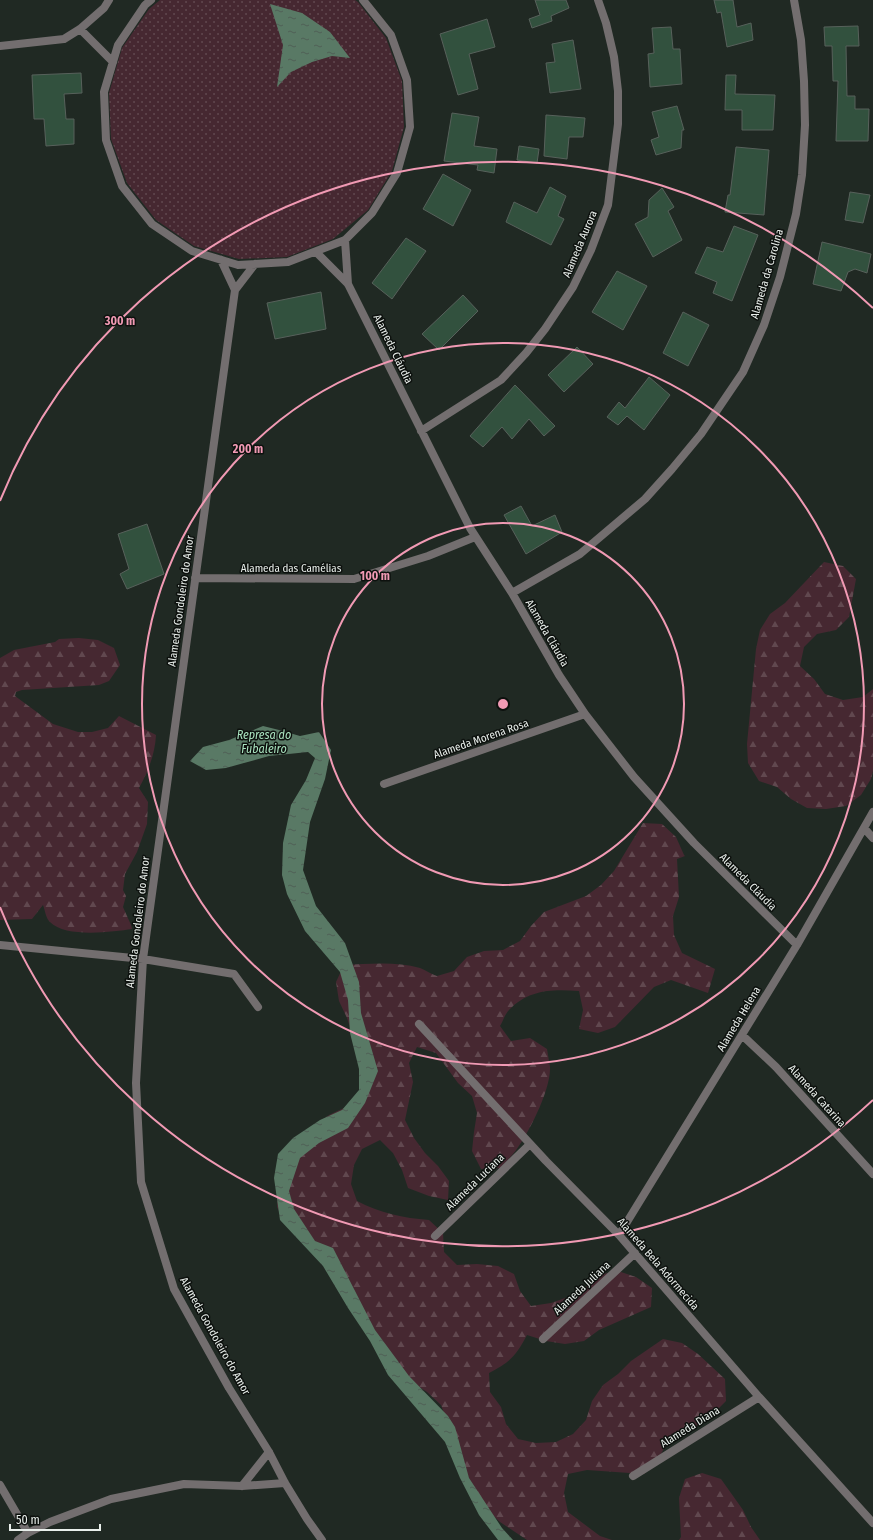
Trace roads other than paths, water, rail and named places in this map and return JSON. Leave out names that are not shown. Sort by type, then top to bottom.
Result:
[{"type":"street","points":[[0,46],[64,39],[80,29],[104,8],[109,0]]},
{"type":"street","points":[[151,0],[144,5],[118,45],[104,92],[106,140],[122,186],[152,224],[192,251],[238,265],[288,262],[345,240],[372,214],[397,173],[410,127],[407,80],[391,35],[363,0]]},
{"type":"street","name":"Alameda Aurora","points":[[421,431],[501,380],[526,353],[545,329],[573,287],[591,250],[608,205],[618,124],[618,90],[614,57],[606,23],[598,0]]},
{"type":"street","name":"Alameda da Carolina","points":[[512,593],[580,554],[645,499],[701,434],[742,372],[764,324],[780,276],[796,214],[802,175],[805,125],[804,81],[801,40],[794,0]]},
{"type":"street","points":[[80,29],[113,62]]},
{"type":"street","points":[[345,240],[348,284]]},
{"type":"street","points":[[316,252],[348,284]]},
{"type":"street","points":[[221,260],[235,290]]},
{"type":"street","name":"Alameda Gondoleiro do Amor","points":[[255,264],[235,290],[143,959],[136,1083],[141,1182],[174,1289],[229,1388],[269,1452],[285,1484],[322,1540]]},
{"type":"street","name":"Alameda Cláudia","points":[[348,284],[475,537],[512,593],[559,675],[585,714],[634,777],[694,843],[797,945]]},
{"type":"street","name":"Alameda das Camélias","points":[[195,578],[354,580],[428,556],[475,537]]},
{"type":"street","name":"Alameda Morena Rosa","points":[[384,784],[585,714]]},
{"type":"street","name":"Alameda Helena","points":[[619,1235],[797,945],[873,812]]},
{"type":"street","points":[[864,828],[873,838]]},
{"type":"street","points":[[0,946],[143,959],[234,974],[258,1007]]},
{"type":"street","name":"Alameda Bela Adormecida","points":[[419,1024],[530,1144],[619,1235],[760,1398],[873,1523]]},
{"type":"street","name":"Alameda Catarina","points":[[742,1035],[776,1068],[873,1174]]},
{"type":"street","name":"Alameda Luciana","points":[[435,1236],[530,1144]]},
{"type":"street","name":"Alameda Juliana","points":[[543,1339],[635,1254]]},
{"type":"street","name":"Alameda Diana","points":[[633,1476],[760,1398]]},
{"type":"street","points":[[242,1486],[269,1452]]},
{"type":"street","points":[[18,1540],[50,1522],[111,1499],[184,1484],[242,1486],[285,1484]]},
{"type":"street","points":[[0,1485],[28,1533]]},
{"type":"water","points":[[270,4],[302,13],[330,32],[350,58],[332,56],[312,62],[291,72],[277,87],[283,45]]},
{"type":"water","name":"Represa do Fubaleiro","points":[[263,726],[300,736],[319,732],[331,750],[325,779],[310,822],[303,870],[316,906],[345,943],[359,982],[361,1013],[378,1071],[365,1103],[348,1128],[319,1143],[300,1158],[289,1191],[294,1209],[315,1241],[333,1248],[375,1330],[409,1376],[448,1416],[455,1427],[469,1478],[502,1528],[513,1540],[498,1540],[479,1515],[460,1478],[445,1442],[388,1375],[370,1341],[323,1266],[280,1220],[274,1178],[278,1154],[293,1138],[320,1120],[342,1110],[359,1090],[359,1069],[350,1033],[348,1000],[340,972],[305,931],[287,894],[282,875],[283,843],[291,805],[306,780],[315,758],[308,752],[269,756],[226,768],[206,770],[190,761],[203,747],[229,740]]}]
